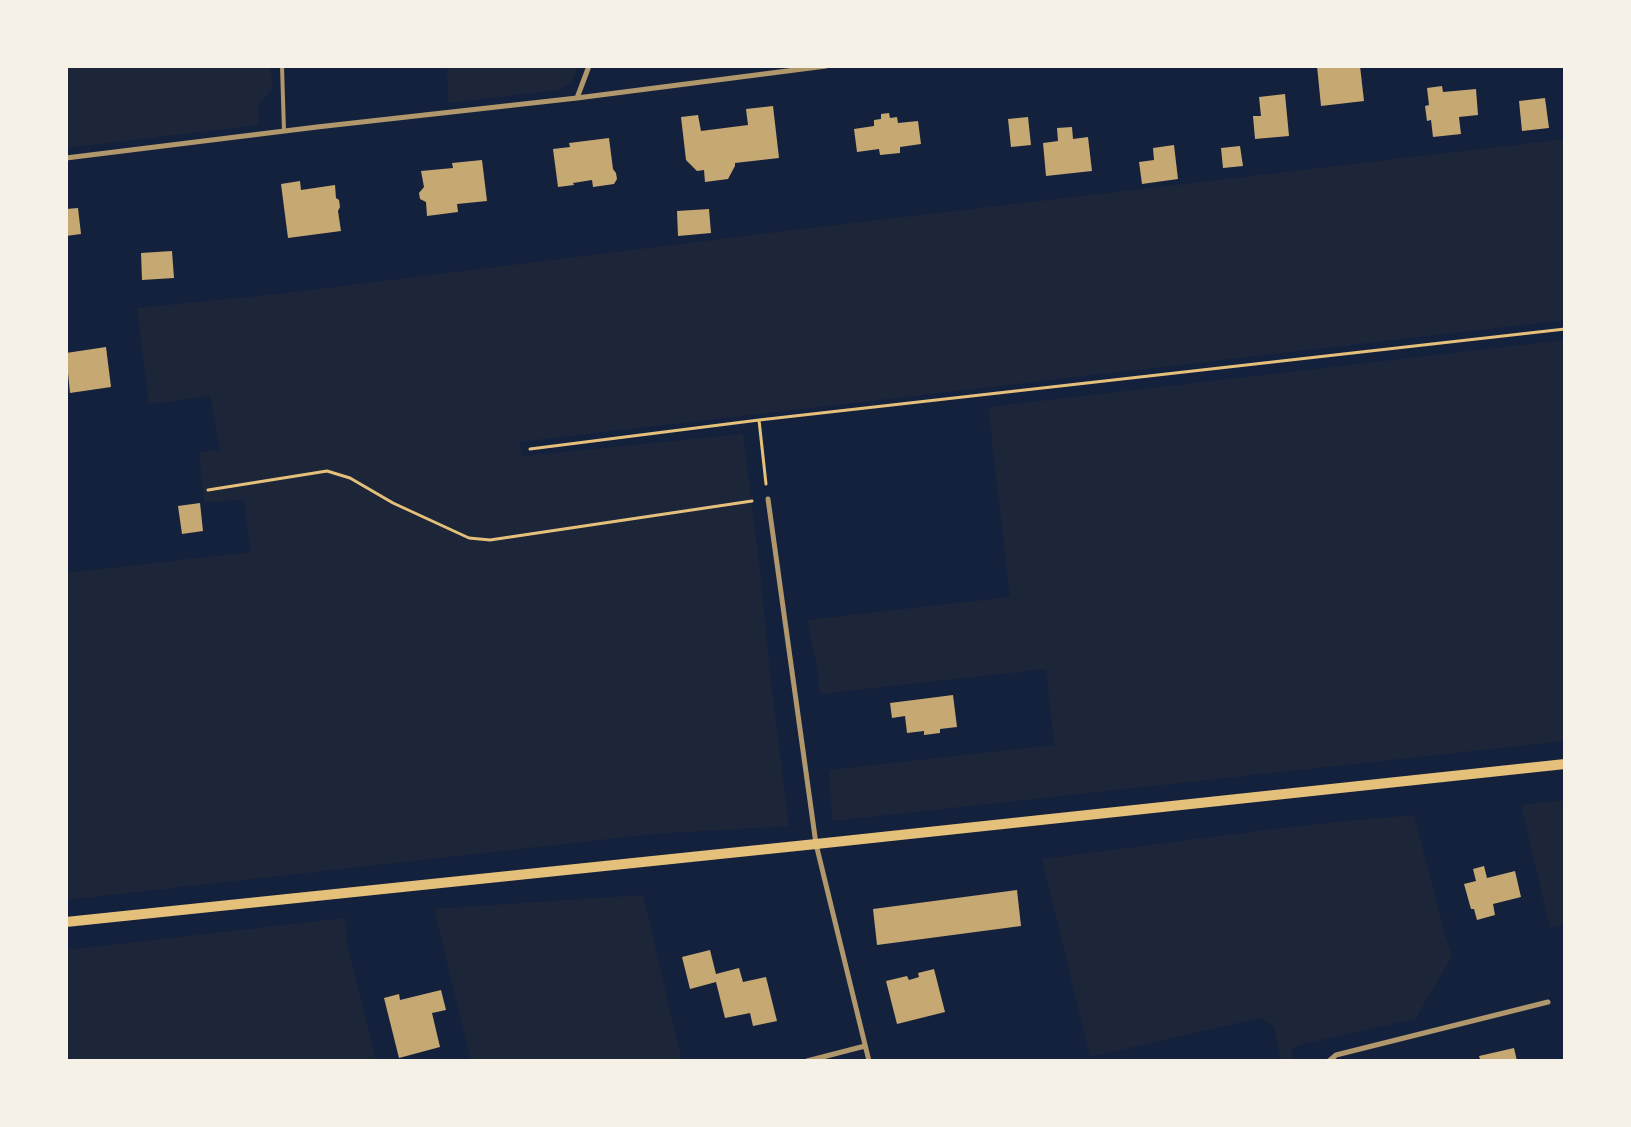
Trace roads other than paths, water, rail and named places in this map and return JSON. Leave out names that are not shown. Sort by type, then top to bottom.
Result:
[{"type":"main road","points":[[66,922],[1565,764]]},
{"type":"street","points":[[577,98],[589,66]]},
{"type":"street","points":[[66,158],[577,98],[826,66]]},
{"type":"street","points":[[768,499],[816,844],[869,1061]]},
{"type":"street","points":[[1329,1061],[1336,1056],[1548,1002]]},
{"type":"street","points":[[807,1061],[865,1046]]},
{"type":"lane","points":[[282,66],[284,131]]}]
